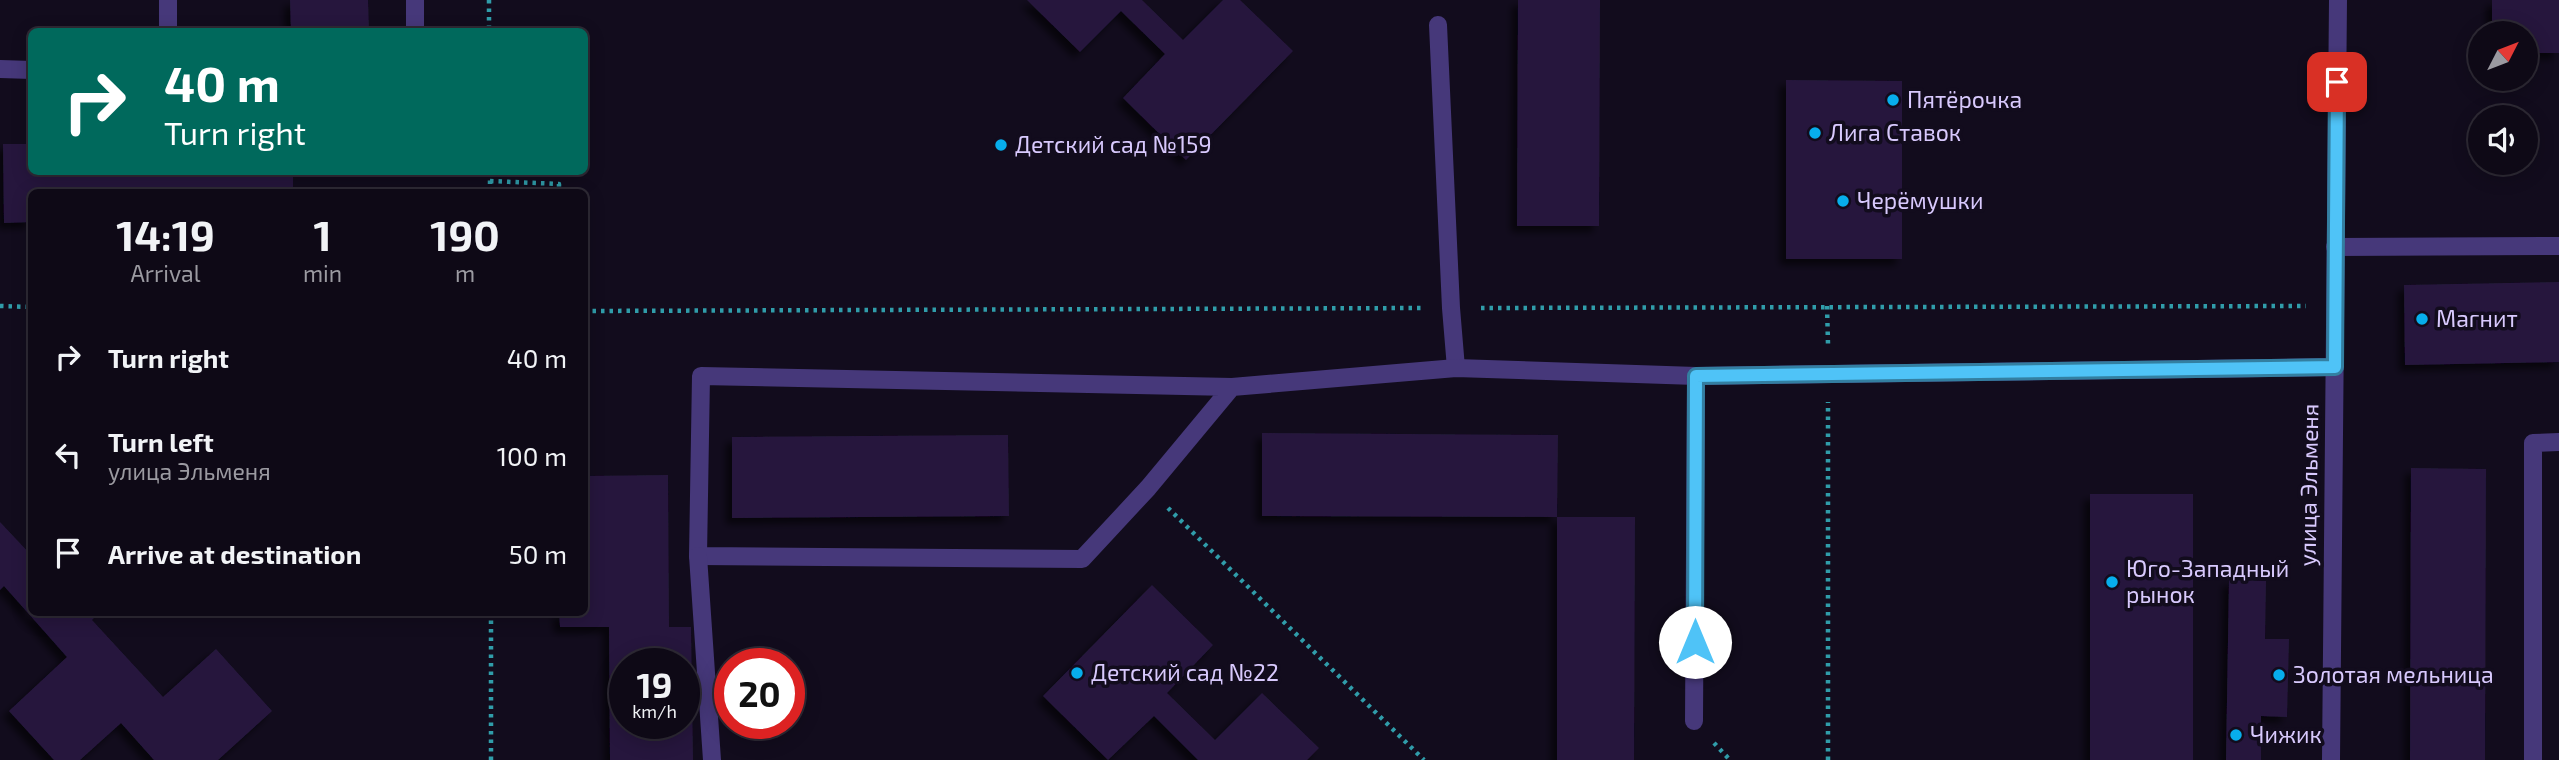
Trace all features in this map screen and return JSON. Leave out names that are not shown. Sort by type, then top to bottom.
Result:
[{"type":"street","points":[[168,0],[169,28]]},
{"type":"street","points":[[415,0],[415,28]]},
{"type":"street","name":"улица Эльменя","points":[[2331,760],[2338,0]]},
{"type":"street","points":[[1438,25],[1456,368]]},
{"type":"street","points":[[0,69],[28,70]]},
{"type":"street","points":[[2335,247],[2559,246]]},
{"type":"street","points":[[712,760],[698,556],[701,376],[1232,387],[1456,368],[1696,376],[2335,367]]},
{"type":"street","points":[[1694,721],[1696,376]]},
{"type":"street","points":[[698,556],[1083,559],[1148,488],[1232,387]]},
{"type":"street","points":[[2533,760],[2533,443],[2559,442]]},
{"type":"path","points":[[489,0],[489,28]]},
{"type":"path","points":[[490,175],[490,189]]},
{"type":"path","points":[[490,181],[559,184],[559,189]]},
{"type":"path","points":[[0,306],[28,307]]},
{"type":"path","points":[[1827,306],[1828,760]]},
{"type":"path","points":[[1148,488],[1424,760]]},
{"type":"path","points":[[491,616],[491,760]]},
{"type":"building","points":[[290,0],[368,0],[369,28],[291,28]]},
{"type":"building","points":[[1027,0],[1142,0],[1183,40],[1223,0],[1240,0],[1293,51],[1186,160],[1123,98],[1165,54],[1121,11],[1080,52]]},
{"type":"building","points":[[1518,0],[1600,0],[1599,226],[1517,226]]},
{"type":"building","points":[[2492,0],[2559,0],[2559,53],[2538,53],[2538,21],[2492,21]]},
{"type":"building","points":[[1786,80],[1902,81],[1902,259],[1786,259]]},
{"type":"building","points":[[3,144],[28,144],[28,175],[293,175],[293,189],[28,189],[28,222],[4,223]]},
{"type":"building","points":[[2559,282],[2559,362],[2405,365],[2404,285]]},
{"type":"building","points":[[1262,433],[1558,435],[1557,517],[1262,516]]},
{"type":"building","points":[[1008,435],[1009,516],[732,518],[732,437]]},
{"type":"building","points":[[2411,468],[2486,469],[2485,760],[2410,760]]},
{"type":"building","points":[[668,475],[669,627],[691,627],[691,648],[609,648],[609,627],[560,627],[559,616],[588,616],[588,476]]},
{"type":"building","points":[[2090,494],[2193,494],[2193,760],[2090,760]]},
{"type":"building","points":[[1557,517],[1635,517],[1634,760],[1557,760]]},
{"type":"building","points":[[0,522],[28,552],[28,613],[4,586],[0,590]]},
{"type":"building","points":[[2229,580],[2266,581],[2265,639],[2289,639],[2287,717],[2261,716],[2261,760],[2226,760]]},
{"type":"building","points":[[1152,585],[1213,645],[1167,693],[1215,740],[1262,693],[1319,748],[1307,760],[1198,760],[1154,716],[1108,760],[1043,696]]},
{"type":"building","points":[[31,616],[96,616],[92,620],[163,697],[216,649],[272,711],[218,760],[154,760],[121,723],[80,760],[54,760],[9,711],[67,657]]},
{"type":"building","points":[[610,739],[693,739],[693,760],[610,760]]},
{"type":"place","name":"Пятёрочка","points":[[1893,100]]},
{"type":"place","name":"Лига Ставок","points":[[1815,133]]},
{"type":"place","name":"Детский сад №159","points":[[1001,145]]},
{"type":"place","name":"Черёмушки","points":[[1843,201]]},
{"type":"place","name":"Магнит","points":[[2422,319]]},
{"type":"place","name":"Юго-Западный рынок","points":[[2112,582]]},
{"type":"place","name":"Детский сад №22","points":[[1077,673]]},
{"type":"place","name":"Золотая мельница","points":[[2279,675]]},
{"type":"place","name":"Чижик","points":[[2236,735]]},
{"type":"route","points":[[1695,642],[1696,376],[2335,367],[2337,82]]}]
